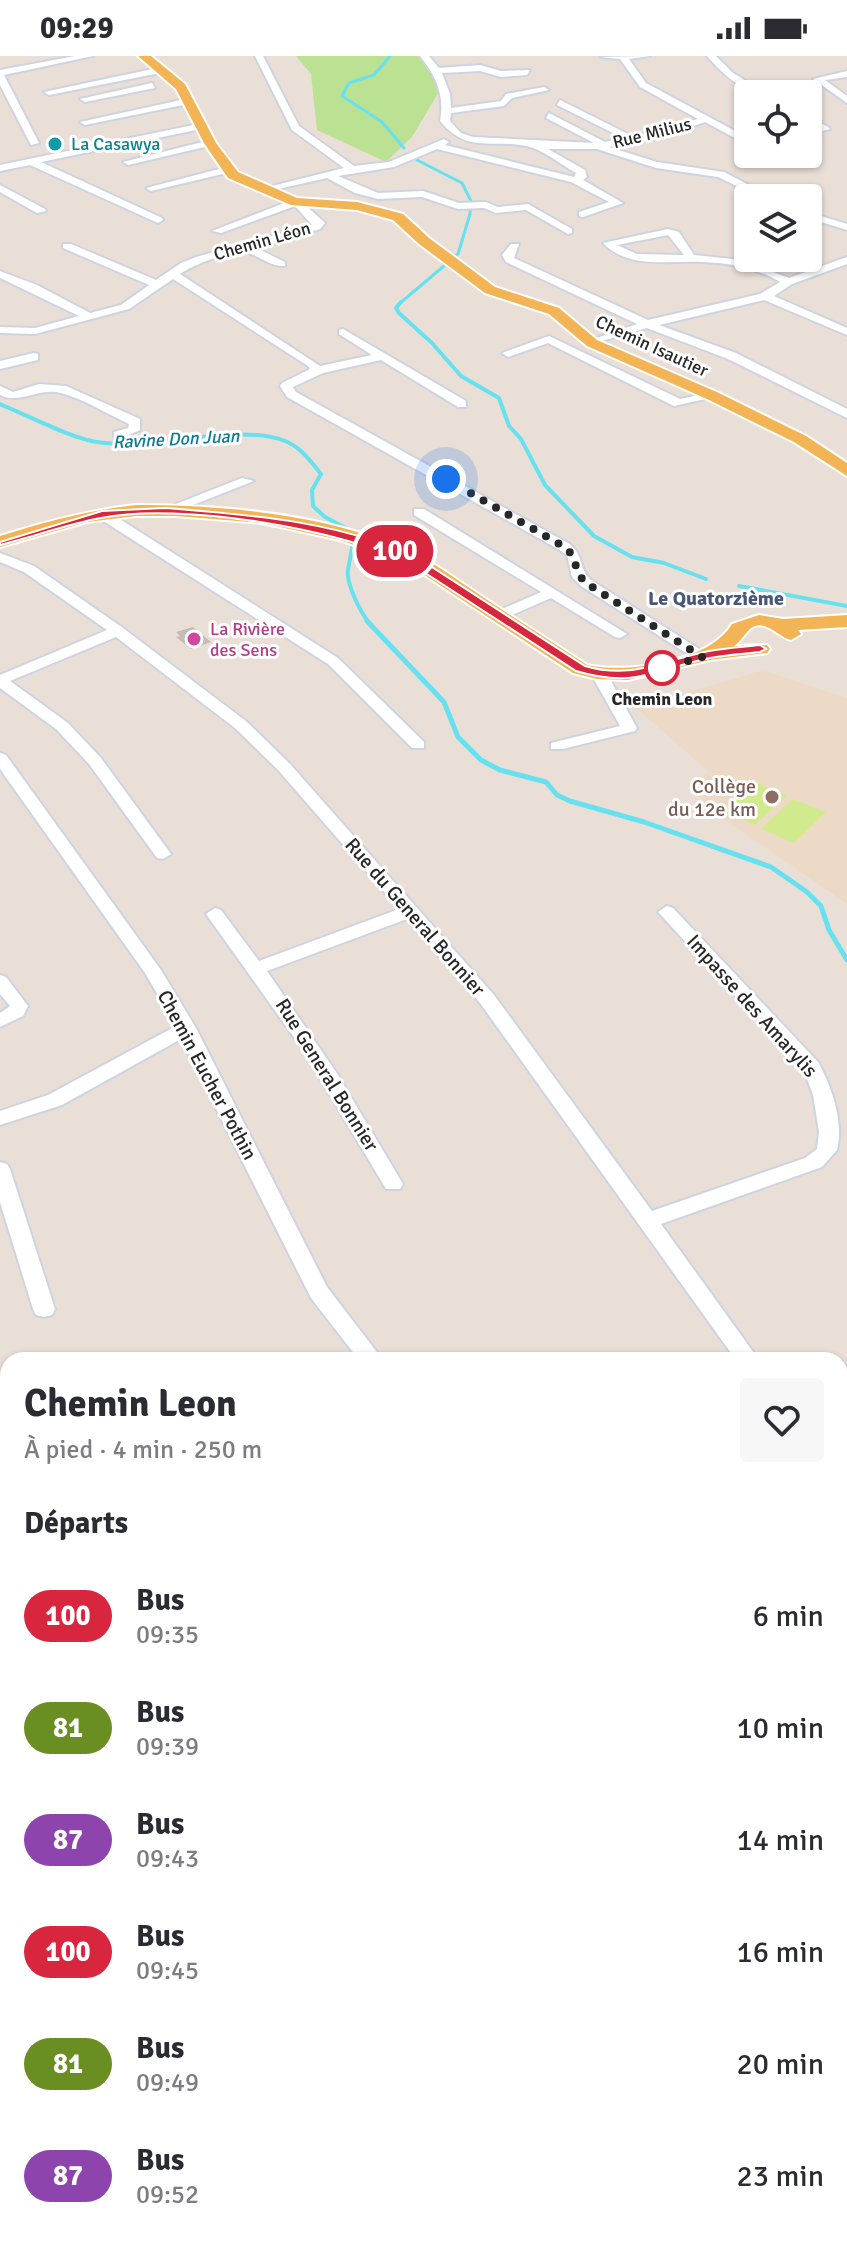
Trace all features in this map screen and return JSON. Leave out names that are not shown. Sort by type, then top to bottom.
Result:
[{"type":"main road","name":"Chemin Isautier","points":[[144,56],[176,81],[227,170],[264,191],[296,202],[357,206],[398,217],[490,290],[554,311],[592,343],[713,396],[800,439],[847,471]]},
{"type":"main road","points":[[0,542],[102,514],[165,511],[260,519],[339,534],[417,562],[580,669],[599,674],[638,675],[705,656],[782,647],[791,640],[786,629]]},
{"type":"main road","points":[[705,656],[737,635],[739,628],[749,622],[766,621],[786,629],[839,621]]},
{"type":"main road","points":[[737,635],[744,644],[760,649]]},
{"type":"street","points":[[34,143],[0,75],[89,56]]},
{"type":"street","points":[[259,56],[295,128],[352,169]]},
{"type":"street","points":[[424,56],[439,71],[447,111],[445,121],[466,139]]},
{"type":"street","points":[[604,57],[646,56]]},
{"type":"street","points":[[711,56],[739,80]]},
{"type":"street","name":"Rue Milius","points":[[624,58],[643,85],[734,134]]},
{"type":"street","points":[[439,71],[480,68],[501,74],[527,72]]},
{"type":"street","points":[[49,92],[162,70]]},
{"type":"street","points":[[847,74],[817,78],[847,100]]},
{"type":"street","points":[[83,100],[176,81]]},
{"type":"street","points":[[447,111],[504,103],[509,96],[544,90]]},
{"type":"street","points":[[85,122],[190,101]]},
{"type":"street","points":[[560,103],[631,139]]},
{"type":"street","points":[[549,116],[602,145],[656,165],[720,174],[740,184]]},
{"type":"street","name":"Rue Milius","points":[[602,145],[659,135],[706,119]]},
{"type":"street","points":[[0,168],[203,126]]},
{"type":"street","points":[[264,191],[327,174],[391,165],[434,145],[466,139],[533,145],[602,145]]},
{"type":"street","points":[[128,162],[210,143]]},
{"type":"street","points":[[434,145],[575,180],[618,203],[583,214]]},
{"type":"street","points":[[533,145],[581,172],[582,177],[575,180]]},
{"type":"street","points":[[32,162],[158,220]]},
{"type":"street","points":[[151,188],[227,170]]},
{"type":"street","points":[[327,174],[374,196],[423,194],[470,206],[486,205],[496,210],[528,207],[568,231]]},
{"type":"street","points":[[0,188],[41,211]]},
{"type":"street","points":[[217,231],[296,202]]},
{"type":"street","name":"Chemin Léon","points":[[0,330],[35,331],[125,307],[200,259],[249,249],[316,227],[320,223],[296,202]]},
{"type":"street","points":[[822,219],[847,227]]},
{"type":"street","points":[[691,258],[675,234],[668,232],[608,243],[645,260],[691,258],[756,267],[788,282]]},
{"type":"street","points":[[67,246],[158,284]]},
{"type":"street","points":[[515,246],[507,255],[510,260],[647,324],[732,356],[847,414]]},
{"type":"street","points":[[249,249],[281,264]]},
{"type":"street","points":[[592,343],[647,324],[764,296],[788,282],[847,260]]},
{"type":"street","points":[[0,274],[33,287],[88,316]]},
{"type":"street","points":[[173,274],[313,364],[318,372]]},
{"type":"street","points":[[764,296],[847,332]]},
{"type":"street","points":[[343,332],[462,404]]},
{"type":"street","points":[[508,353],[549,339],[678,403],[713,396]]},
{"type":"street","points":[[382,356],[318,372],[291,381],[286,386],[291,394],[563,546],[573,553],[579,577],[586,583],[705,656]]},
{"type":"street","points":[[0,365],[34,357]]},
{"type":"street","points":[[5,399],[39,388],[62,389],[136,422],[134,430],[118,435]]},
{"type":"street","points":[[165,511],[247,481]]},
{"type":"street","points":[[419,512],[620,634]]},
{"type":"street","points":[[102,514],[333,661],[418,745]]},
{"type":"street","name":"Rue du General Bonnier","points":[[0,557],[38,575],[118,631],[241,725],[284,767],[487,999],[742,1352]]},
{"type":"street","points":[[498,616],[552,592]]},
{"type":"street","points":[[0,680],[118,631]]},
{"type":"street","points":[[557,746],[629,728],[599,674]]},
{"type":"street","points":[[0,680],[62,726],[95,761],[163,854]]},
{"type":"street","name":"Chemin Eucher Pothin","points":[[0,758],[152,970],[187,1028],[319,1292],[366,1352]]},
{"type":"street","points":[[257,968],[411,911]]},
{"type":"street","name":"Impasse des Amarylis","points":[[647,1221],[812,1163],[824,1155],[829,1142],[822,1090],[811,1067],[667,912]]},
{"type":"street","name":"Rue General Bonnier","points":[[215,914],[290,1012],[393,1184]]},
{"type":"street","points":[[0,981],[19,1006],[16,1012],[0,1021]]},
{"type":"street","points":[[0,1118],[55,1100],[187,1028]]},
{"type":"street","points":[[0,1169],[44,1309]]},
{"type":"shaded area","name":"Collège du 12e km","points":[[763,670],[847,698],[847,904],[709,809],[687,785],[709,772],[636,708]]},
{"type":"green space","points":[[296,56],[422,56],[440,90],[412,137],[386,162],[317,130],[311,74]]},
{"type":"green space","points":[[755,782],[787,795],[755,825],[722,811]]},
{"type":"green space","points":[[793,799],[826,812],[794,843],[761,829]]},
{"type":"building","name":"La Rivière des Sens","points":[[193,627],[211,642],[191,649],[176,637],[180,636],[176,632]]},
{"type":"waterway","points":[[390,56],[374,75],[349,83],[342,96],[382,122],[404,148]]},
{"type":"waterway","points":[[400,303],[458,254],[470,214],[471,201],[462,183],[417,160]]},
{"type":"waterway","points":[[400,303],[396,308],[399,313],[432,343],[461,376],[499,398],[509,426],[521,439],[545,485],[594,536],[632,557],[664,563],[706,579]]},
{"type":"waterway","name":"Ravine Don Juan","points":[[0,404],[62,431],[97,442],[143,443],[243,434],[265,436],[291,444],[321,474],[312,490],[313,506],[325,517],[353,532],[349,582],[369,623]]},
{"type":"waterway","points":[[739,586],[847,606]]},
{"type":"waterway","name":"Ravine Don Juan","points":[[367,621],[444,702],[458,737],[481,760],[500,770],[546,782],[557,795],[570,801],[644,822],[771,867],[807,892],[821,906],[829,930],[847,960]]},
{"type":"bus line","name":"100","points":[[0,542],[102,514],[165,511],[260,519],[365,541],[417,562],[580,669],[599,674],[638,675],[708,655],[760,649]]},
{"type":"place","name":"La Casawya","points":[[55,144]]},
{"type":"place","name":"La Rivière des Sens","points":[[194,639]]},
{"type":"place","name":"Chemin Leon","points":[[662,668]]},
{"type":"place","name":"Collège du 12e km","points":[[772,797]]},
{"type":"district","name":"Le Quatorzième","points":[[716,598]]},
{"type":"route","points":[[446,479],[563,546],[573,553],[579,577],[586,583],[702,657],[659,669],[662,668]]}]
